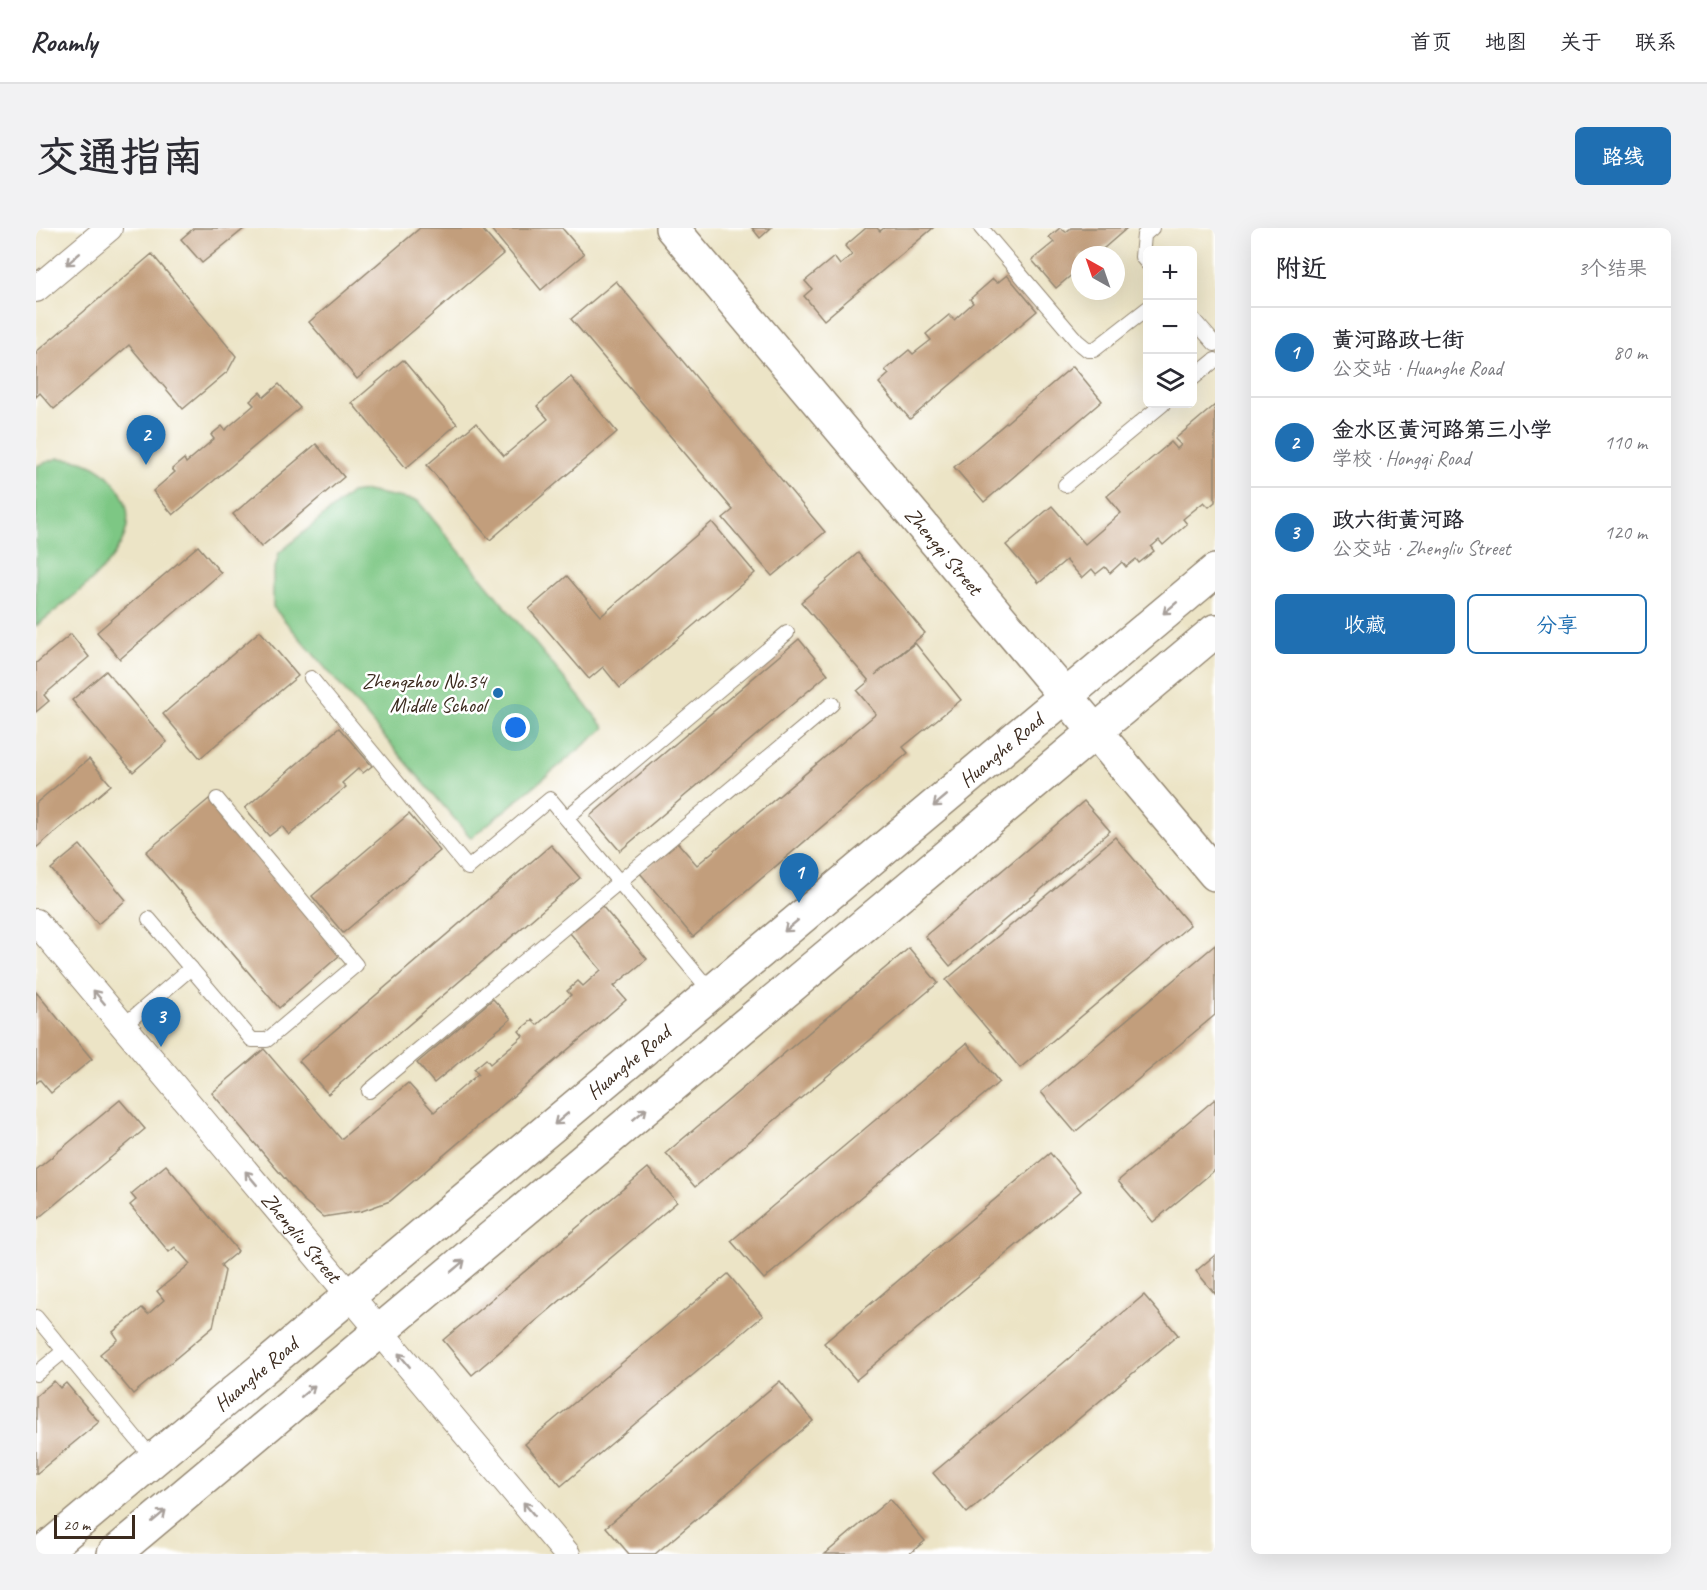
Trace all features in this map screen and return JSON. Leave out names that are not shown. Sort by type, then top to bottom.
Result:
[{"type":"main road","name":"Zhengqi Street","points":[[672,228],[1215,874]]},
{"type":"main road","name":"Huanghe Road","points":[[41,1554],[1215,571]]},
{"type":"main road","points":[[114,1554],[1215,632]]},
{"type":"street","points":[[36,289],[109,228]]},
{"type":"street","name":"Zhengliu Street","points":[[36,922],[567,1554]]},
{"type":"lane","points":[[981,228],[1077,341],[1088,350],[1094,350],[1143,312]]},
{"type":"lane","points":[[1143,246],[1144,235],[1152,228]]},
{"type":"lane","points":[[1197,324],[1215,345]]},
{"type":"lane","points":[[1197,375],[1215,360]]},
{"type":"lane","points":[[1065,485],[1158,408]]},
{"type":"lane","points":[[566,818],[787,633]]},
{"type":"lane","points":[[311,678],[468,868],[550,799],[712,993]]},
{"type":"lane","points":[[369,1091],[832,704]]},
{"type":"lane","points":[[149,919],[252,1040],[267,1040],[356,965],[217,799]]},
{"type":"lane","points":[[123,1026],[191,968]]},
{"type":"lane","points":[[36,1317],[154,1460]]},
{"type":"lane","points":[[36,1374],[64,1351]]},
{"type":"green space","points":[[58,458],[89,464],[102,471],[114,483],[126,504],[127,525],[120,545],[107,564],[71,599],[36,626],[36,466]]},
{"type":"green space","points":[[366,491],[418,501],[605,728],[471,838],[273,607],[273,576],[279,553],[351,493]]},
{"type":"building","points":[[194,228],[245,228],[202,263],[181,239]]},
{"type":"building","points":[[420,228],[481,228],[503,254],[357,379],[309,322]]},
{"type":"building","points":[[490,228],[562,228],[584,254],[541,290]]},
{"type":"building","points":[[752,228],[771,228],[760,238]]},
{"type":"building","points":[[866,228],[877,228],[880,231],[884,228],[933,228],[824,320],[804,296],[812,289],[805,281],[834,257],[840,265],[852,255],[845,246]]},
{"type":"building","points":[[1060,228],[1066,232],[1071,228],[1127,228],[1106,246],[1071,246],[1071,276],[1056,288],[1032,260],[1054,242],[1049,237]]},
{"type":"building","points":[[152,254],[236,356],[228,371],[183,409],[129,345],[54,409],[40,393],[36,397],[36,352]]},
{"type":"building","points":[[1007,275],[1037,311],[910,419],[879,383],[889,374],[885,370],[909,350],[913,354],[931,340],[926,334],[949,315],[954,320],[973,303],[970,299],[993,279],[997,283]]},
{"type":"building","points":[[616,281],[825,532],[772,576],[723,518],[733,510],[571,319]]},
{"type":"building","points":[[403,360],[457,424],[406,468],[352,403]]},
{"type":"building","points":[[1073,366],[1102,401],[984,502],[954,467]]},
{"type":"building","points":[[571,377],[617,432],[490,540],[427,465],[476,423],[504,456],[548,419],[537,406]]},
{"type":"building","points":[[279,384],[300,408],[173,515],[153,491],[175,472],[172,469],[184,459],[186,463],[214,439],[211,435],[222,426],[225,430],[254,405],[250,401],[260,392],[264,397]]},
{"type":"building","points":[[1215,405],[1215,502],[1209,507],[1204,502],[1183,519],[1187,524],[1163,545],[1159,540],[1151,547],[1154,551],[1139,563],[1136,559],[1126,567],[1122,562],[1110,573],[1105,567],[1096,574],[1092,569],[1082,578],[1066,560],[1039,583],[1006,545],[1052,506],[1085,544],[1121,513],[1107,496],[1171,442],[1177,449],[1181,445],[1175,439]]},
{"type":"building","points":[[316,444],[344,477],[261,547],[233,514]]},
{"type":"building","points":[[712,522],[755,573],[620,688],[603,667],[589,679],[529,609],[567,576],[601,616]]},
{"type":"building","points":[[198,546],[221,573],[120,659],[97,632]]},
{"type":"building","points":[[858,553],[925,633],[875,675],[915,643],[961,700],[903,747],[908,753],[693,937],[640,873],[677,842],[697,865],[876,714],[857,691],[869,681],[801,602]]},
{"type":"building","points":[[260,631],[298,676],[200,758],[163,714]]},
{"type":"building","points":[[71,634],[89,657],[44,695],[49,701],[36,712],[36,663]]},
{"type":"building","points":[[799,639],[828,674],[620,851],[590,816]]},
{"type":"building","points":[[106,671],[167,742],[133,772],[72,700]]},
{"type":"building","points":[[339,728],[372,766],[363,773],[359,768],[342,783],[346,787],[289,835],[282,826],[269,836],[245,808]]},
{"type":"building","points":[[89,759],[111,785],[36,848],[36,803]]},
{"type":"building","points":[[209,799],[340,955],[279,1008],[146,852]]},
{"type":"building","points":[[1084,801],[1110,831],[950,966],[925,936]]},
{"type":"building","points":[[409,814],[440,851],[343,933],[312,896]]},
{"type":"building","points":[[1115,837],[1190,925],[1020,1068],[946,980]]},
{"type":"building","points":[[80,845],[126,900],[98,924],[51,869]]},
{"type":"building","points":[[551,845],[580,878],[328,1094],[299,1061]]},
{"type":"building","points":[[602,906],[647,959],[614,986],[626,1000],[390,1201],[362,1211],[323,1217],[302,1199],[212,1093],[264,1049],[341,1139],[408,1083],[434,1112],[478,1074],[474,1069],[486,1059],[490,1064],[523,1036],[519,1031],[532,1020],[537,1025],[571,995],[567,991],[578,981],[583,986],[601,970],[570,933]]},
{"type":"building","points":[[1215,945],[1215,1015],[1075,1132],[1041,1092]]},
{"type":"building","points":[[909,948],[938,983],[695,1187],[666,1153]]},
{"type":"building","points":[[36,992],[92,1059],[51,1093],[40,1080],[36,1083]]},
{"type":"building","points":[[493,999],[511,1019],[434,1083],[417,1063]]},
{"type":"building","points":[[967,1043],[999,1082],[764,1279],[731,1241]]},
{"type":"building","points":[[1215,1099],[1215,1170],[1153,1222],[1118,1181]]},
{"type":"building","points":[[120,1100],[145,1129],[36,1220],[36,1170]]},
{"type":"building","points":[[1050,1153],[1081,1191],[856,1380],[824,1343]]},
{"type":"building","points":[[166,1165],[238,1251],[221,1265],[225,1271],[213,1327],[133,1394],[100,1354],[118,1339],[113,1332],[142,1308],[148,1314],[164,1300],[157,1291],[190,1264],[175,1247],[169,1252],[130,1205],[136,1200],[131,1194]]},
{"type":"building","points":[[648,1168],[677,1202],[472,1375],[443,1340]]},
{"type":"building","points":[[1215,1255],[1215,1294],[1196,1271]]},
{"type":"building","points":[[728,1274],[763,1316],[561,1486],[525,1444]]},
{"type":"building","points":[[1144,1295],[1178,1335],[967,1513],[933,1473]]},
{"type":"building","points":[[54,1381],[60,1388],[66,1383],[99,1422],[36,1474],[36,1396]]},
{"type":"building","points":[[780,1381],[813,1421],[655,1554],[629,1554],[606,1527]]},
{"type":"building","points":[[890,1499],[925,1541],[909,1554],[825,1554]]},
{"type":"place","name":"金水区黄河路第三小学","points":[[146,465]]},
{"type":"place","name":"Zhengzhou No.34 Middle School","points":[[498,693]]},
{"type":"place","name":"黄河路政七街","points":[[799,903]]},
{"type":"place","name":"政六街黄河路","points":[[161,1047]]}]
